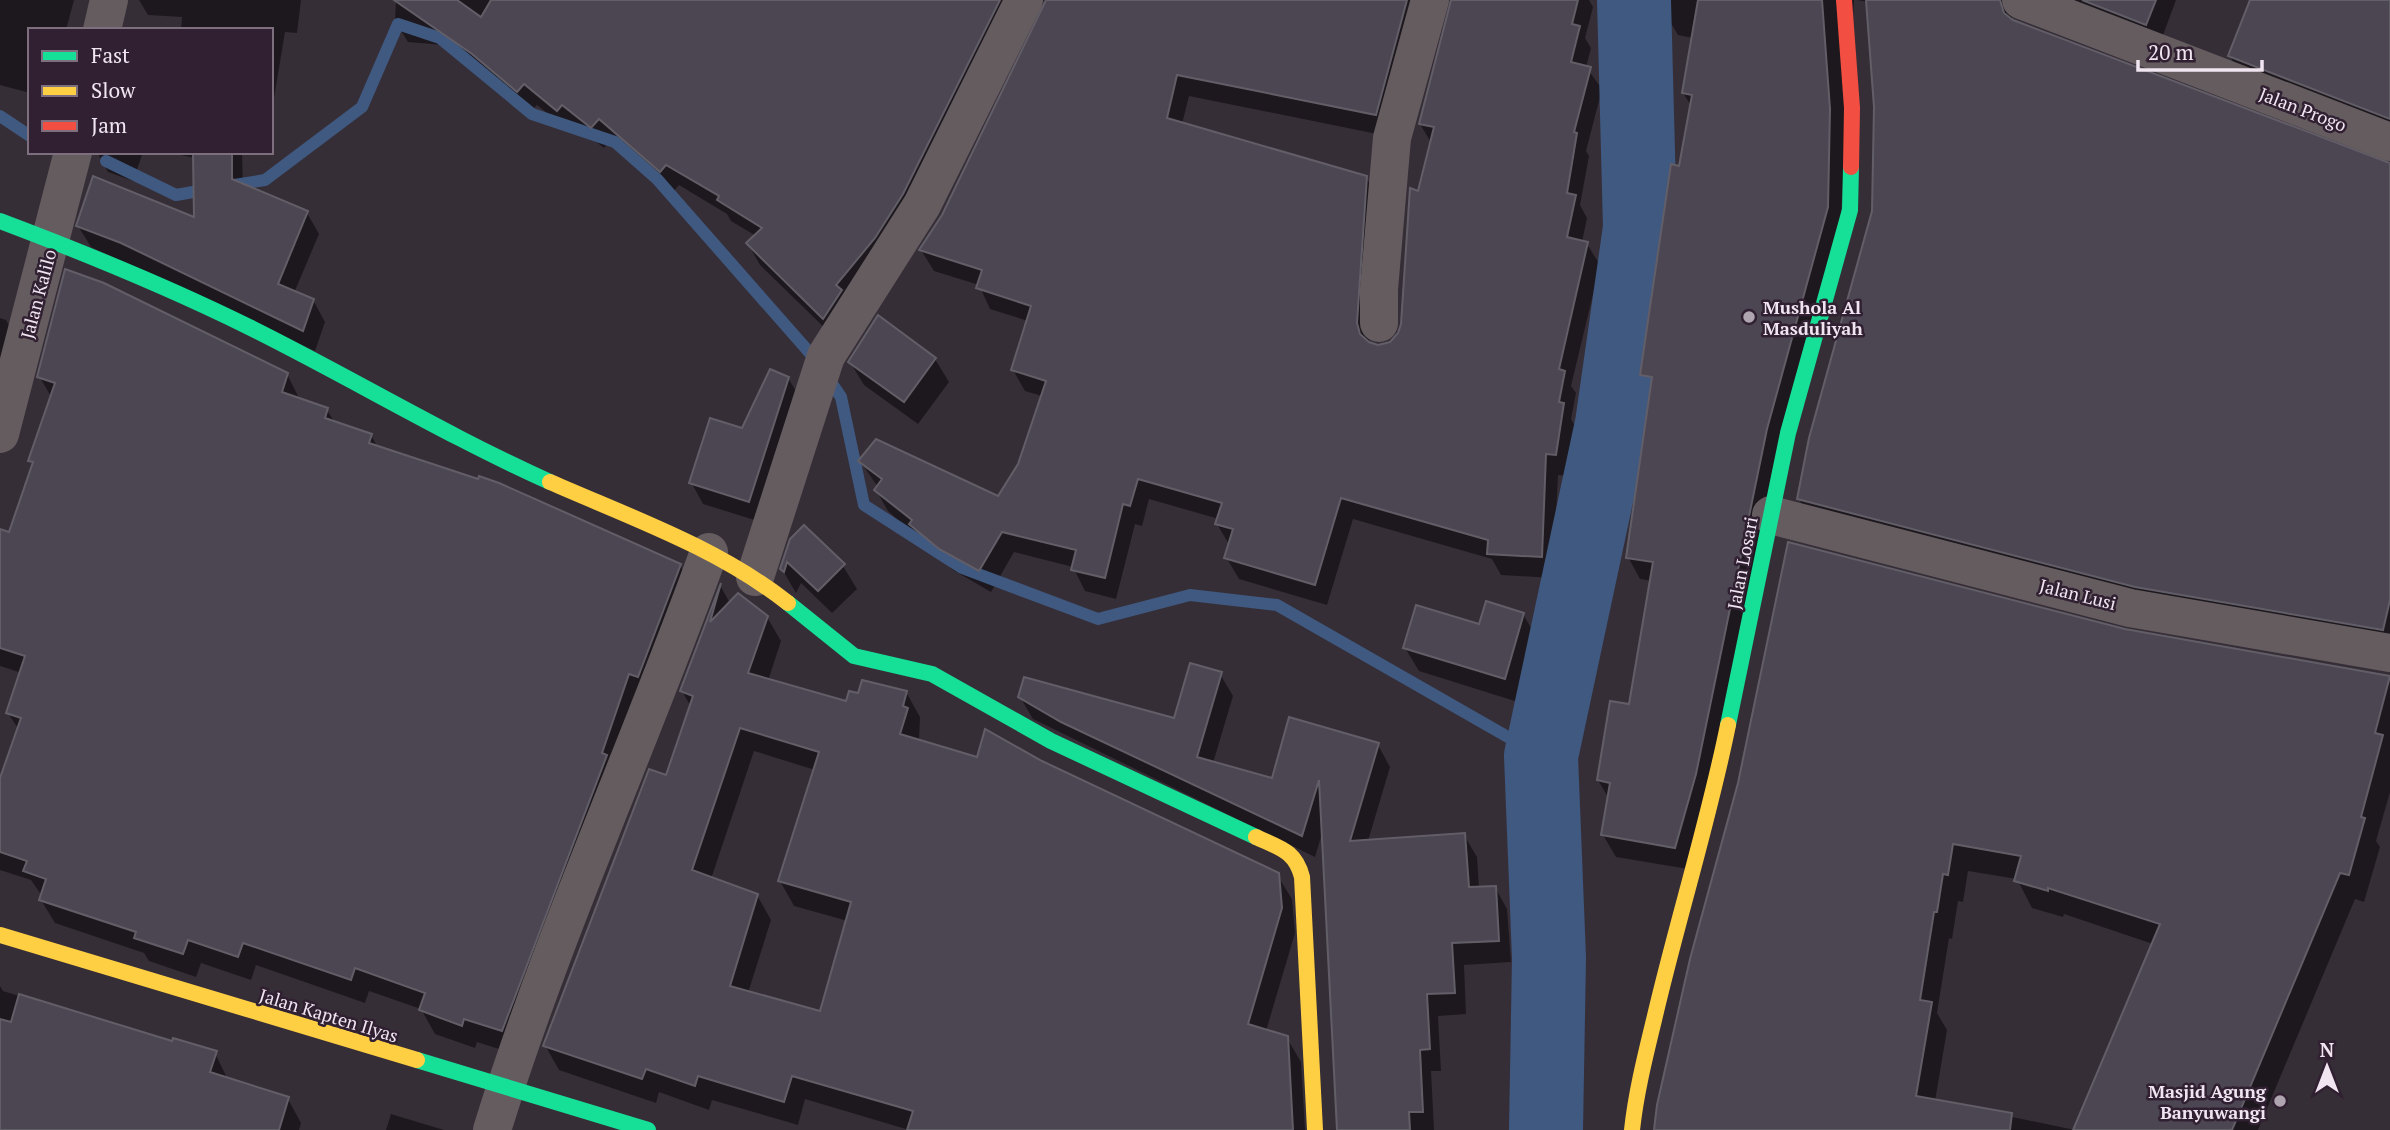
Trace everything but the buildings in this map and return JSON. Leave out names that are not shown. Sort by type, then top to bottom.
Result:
[{"type":"street","points":[[102,28],[109,0]]},
{"type":"street","points":[[755,577],[802,423],[826,356],[922,205],[1024,0]]},
{"type":"street","points":[[1380,323],[1379,289],[1392,138],[1430,0]]},
{"type":"street","name":"Jalan Losari","points":[[1632,1130],[1635,1101],[1669,954],[1717,779],[1791,422],[1850,210],[1852,108],[1844,0]]},
{"type":"street","name":"Jalan Progo","points":[[2021,0],[2390,142]]},
{"type":"street","name":"Jalan Kalilo","points":[[0,434],[52,242],[73,154]]},
{"type":"street","points":[[0,221],[113,263],[249,327],[483,452],[709,552],[755,577],[854,656],[932,674],[1051,741],[1262,838],[1294,856],[1301,868],[1303,890],[1315,1130]]},
{"type":"street","name":"Jalan Lusi","points":[[1771,515],[2130,608],[2390,653]]},
{"type":"street","points":[[492,1130],[555,945],[664,674],[709,552]]},
{"type":"street","name":"Jalan Kapten Ilyas","points":[[0,935],[648,1130]]},
{"type":"waterway","points":[[1546,1130],[1549,958],[1541,756],[1612,424],[1640,228],[1634,0]]},
{"type":"waterway","points":[[228,186],[265,180],[362,107],[398,24],[440,38],[532,114],[615,142],[657,179],[816,360]]},
{"type":"waterway","points":[[0,116],[28,135]]},
{"type":"waterway","points":[[106,161],[176,195],[210,189]]},
{"type":"waterway","points":[[828,378],[841,397],[864,505],[962,568],[1098,619],[1190,595],[1277,605],[1541,756]]},
{"type":"traffic: fast","points":[[1728,725],[1788,433],[1850,210],[1851,167]]},
{"type":"traffic: fast","points":[[0,221],[126,271],[219,312],[550,482]]},
{"type":"traffic: fast","points":[[788,603],[854,656],[932,674],[1051,741],[1256,837]]},
{"type":"traffic: fast","points":[[417,1060],[648,1130]]},
{"type":"traffic: slow","points":[[550,482],[704,550],[761,583],[788,603]]},
{"type":"traffic: slow","points":[[1632,1130],[1647,1048],[1728,725]]},
{"type":"traffic: slow","points":[[1256,837],[1290,855],[1302,877],[1315,1130]]},
{"type":"traffic: slow","points":[[0,935],[417,1060]]},
{"type":"traffic: jam","points":[[1844,0],[1852,108],[1851,167]]},
{"type":"place","name":"Mushola Al Masduliyah","points":[[1749,317]]},
{"type":"place","name":"Masjid Agung Banyuwangi","points":[[2280,1101]]}]
